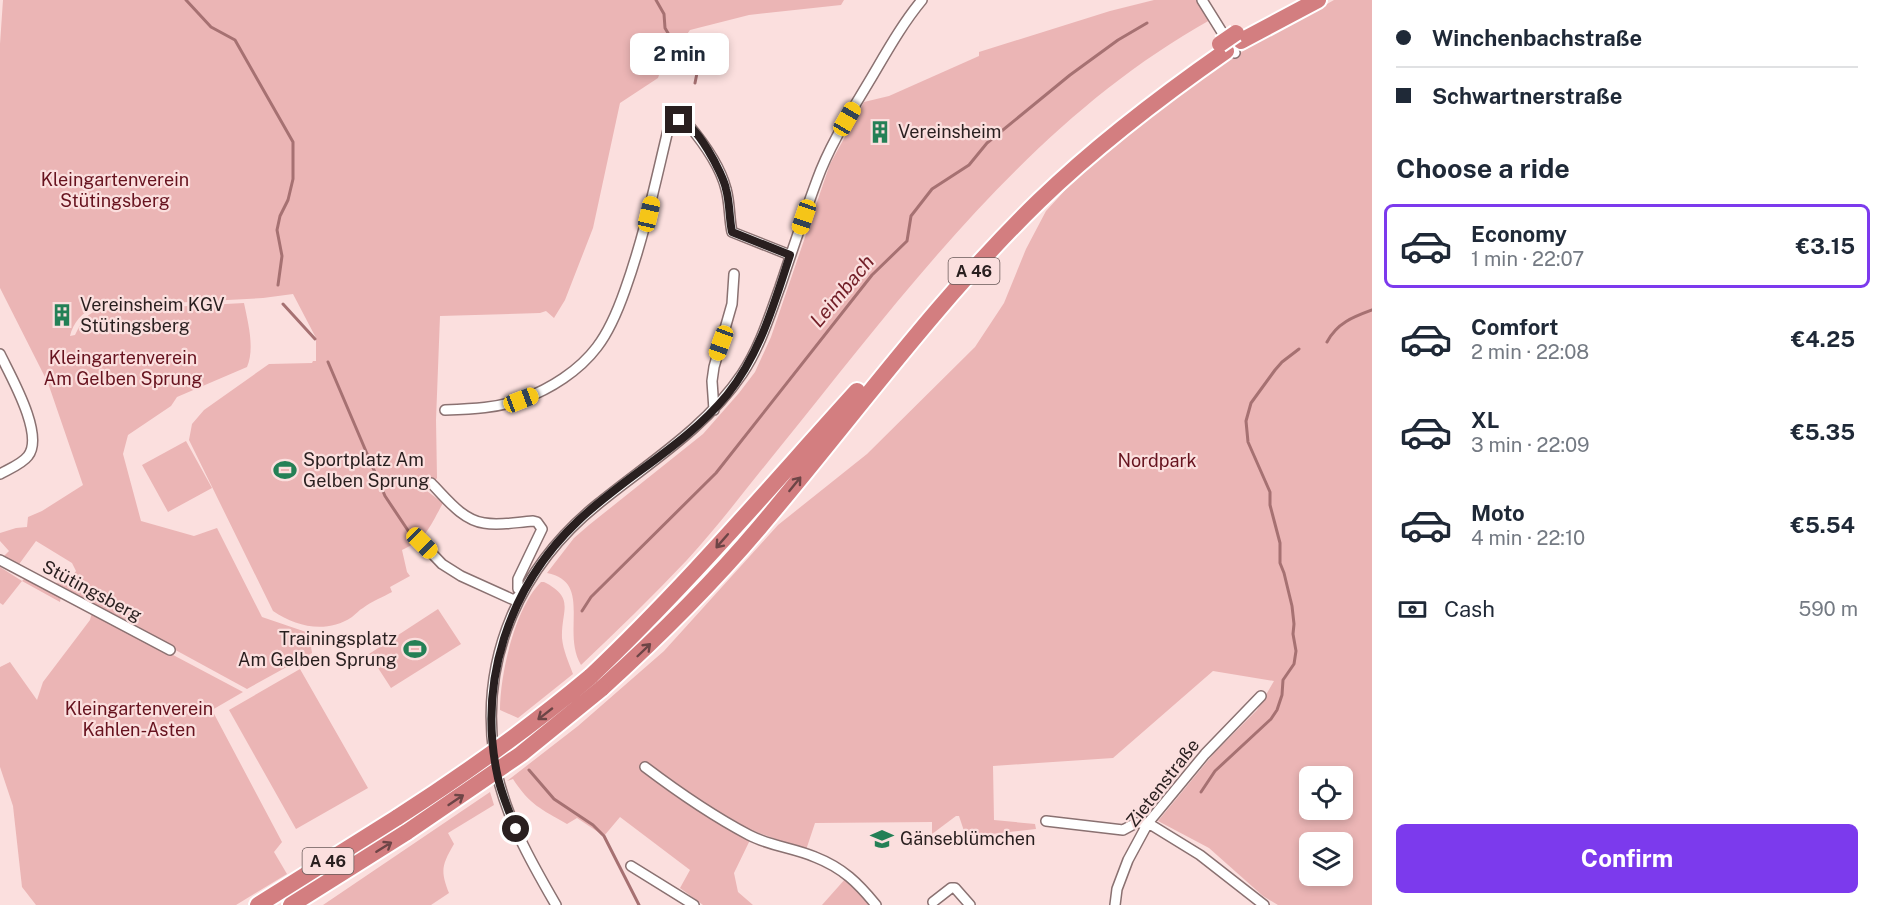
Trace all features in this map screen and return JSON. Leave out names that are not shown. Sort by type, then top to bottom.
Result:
[{"type":"highway","name":"A 46","points":[[1232,44],[1294,0]]},
{"type":"highway","name":"A 46","points":[[291,905],[407,832],[521,754],[595,683],[636,633],[689,578],[895,349],[976,253],[1058,168],[1126,109],[1177,72],[1318,0]]},
{"type":"highway","name":"A 46","points":[[258,905],[398,817],[595,683]]},
{"type":"street","points":[[556,905],[522,844],[506,805],[498,779],[491,736],[490,703],[496,663],[512,614],[523,592],[548,554],[578,520],[687,435],[714,410],[733,387],[755,351],[765,329],[829,150],[896,36],[922,0]]},
{"type":"street","points":[[1202,0],[1232,44]]},
{"type":"street","points":[[446,410],[498,406],[538,393],[564,378],[596,350],[612,325],[634,265],[668,130],[676,122],[684,120],[687,123],[711,155],[722,175],[732,232],[790,255]]},
{"type":"street","points":[[714,410],[712,381],[714,367],[732,304],[734,274]]},
{"type":"street","points":[[0,354],[30,424],[32,448],[29,455],[0,474]]},
{"type":"street","points":[[430,483],[473,520],[496,524],[532,521],[540,525],[540,535],[518,579],[518,589],[523,592]]},
{"type":"street","points":[[422,543],[442,564],[461,576],[514,600],[523,592]]},
{"type":"street","name":"Stütingsberg","points":[[0,560],[170,650]]},
{"type":"street","name":"Zietenstraße","points":[[1115,905],[1117,890],[1128,860],[1148,823],[1205,754],[1261,696]]},
{"type":"street","points":[[645,767],[749,835],[765,843],[815,856],[848,874],[860,884],[876,905]]},
{"type":"street","points":[[1046,821],[1123,830],[1136,823],[1148,823],[1200,855],[1264,905]]},
{"type":"street","points":[[631,866],[694,905]]},
{"type":"street","points":[[933,902],[951,888],[955,888],[970,905]]},
{"type":"green space","points":[[3,0],[844,0],[841,5],[749,15],[690,30],[658,78],[620,103],[593,228],[565,300],[554,318],[546,311],[440,316],[436,420],[437,478],[427,491],[443,503],[423,536],[402,550],[410,576],[390,587],[392,592],[370,603],[342,622],[322,627],[312,626],[292,621],[273,611],[189,440],[192,424],[204,410],[269,364],[316,361],[316,338],[293,294],[263,298],[95,307],[79,318],[70,336],[75,335],[86,318],[96,311],[244,303],[251,344],[247,367],[177,397],[171,406],[128,435],[123,454],[141,521],[194,536],[217,528],[262,617],[309,633],[312,653],[247,689],[62,592],[60,602],[22,581],[26,577],[59,583],[71,577],[76,571],[72,563],[36,541],[17,567],[1,559],[9,551],[0,541],[0,533],[27,527],[28,517],[42,511],[83,485],[48,383],[0,288],[0,44]]},
{"type":"green space","points":[[1154,0],[1197,0],[1210,20],[1145,61],[1085,107],[975,212],[876,328],[687,560],[581,665],[574,638],[573,597],[569,587],[561,578],[547,573],[574,538],[703,434],[755,372],[771,337],[830,164],[864,102],[889,96],[979,56],[979,52],[1110,11]]},
{"type":"green space","name":"Nordpark","points":[[1334,0],[1372,0],[1372,905],[1278,905],[1263,896],[1209,848],[1158,821],[1215,752],[1257,710],[1274,681],[1213,671],[1113,758],[993,766],[994,820],[1035,824],[1036,829],[992,834],[944,844],[965,834],[959,816],[932,834],[932,822],[815,823],[806,850],[751,830],[706,804],[648,764],[647,774],[750,840],[734,873],[738,892],[753,905],[703,905],[680,888],[690,870],[620,817],[604,836],[577,818],[567,824],[531,801],[513,779],[507,781],[578,726],[664,651],[778,525],[867,454],[975,347],[1004,303],[1026,249],[1046,211],[1090,163],[1171,98],[1248,48]]},
{"type":"green space","points":[[186,441],[212,488],[168,512],[142,465]]},
{"type":"green space","points":[[0,567],[22,581],[3,605],[0,603]]},
{"type":"green space","points":[[541,582],[554,588],[563,599],[565,606],[562,638],[573,674],[518,718],[500,710],[503,678],[517,624],[532,593]]},
{"type":"green space","name":"Trainingsplatz Am Gelben Sprung","points":[[438,609],[461,644],[391,688],[369,654]]},
{"type":"green space","name":"Kleingartenverein Kahlen-Asten","points":[[92,612],[243,692],[212,710],[282,842],[274,852],[287,874],[236,905],[36,905],[22,887],[13,806],[0,767],[0,667],[10,662],[37,700],[43,682],[90,620]]},
{"type":"green space","points":[[300,669],[368,788],[296,829],[229,710]]},
{"type":"green space","points":[[490,792],[494,805],[448,833],[454,844],[447,857],[443,873],[449,893],[431,905],[323,905]]},
{"type":"green space","points":[[846,878],[873,905],[822,905]]},
{"type":"waterway","points":[[186,0],[211,27],[235,40],[293,142],[293,179],[277,230],[282,256],[278,285]]},
{"type":"waterway","points":[[656,0],[664,14],[665,28],[672,40]]},
{"type":"waterway","name":"Leimbach","points":[[582,611],[591,597],[716,473],[872,275],[907,241],[911,216],[932,189],[969,165],[987,143],[1070,75],[1118,40],[1147,23]]},
{"type":"waterway","points":[[679,54],[689,60],[691,68],[697,73],[695,83]]},
{"type":"waterway","points":[[283,304],[315,339]]},
{"type":"waterway","points":[[1327,342],[1341,325],[1372,310]]},
{"type":"waterway","points":[[1201,792],[1215,771],[1271,719],[1282,695],[1283,680],[1294,664],[1296,651],[1292,606],[1280,563],[1280,543],[1270,505],[1270,492],[1248,442],[1246,421],[1251,403],[1275,370],[1299,349]]},
{"type":"waterway","points":[[328,362],[385,496],[417,544]]},
{"type":"waterway","name":"Leimbach","points":[[529,770],[554,799],[593,825],[604,836],[639,905]]},
{"type":"place","name":"Vereinsheim","points":[[880,132]]},
{"type":"place","name":"Vereinsheim KGV Stütingsberg","points":[[62,315]]},
{"type":"place","name":"Sportplatz Am Gelben Sprung","points":[[285,470]]},
{"type":"place","name":"Trainingsplatz Am Gelben Sprung","points":[[415,649]]},
{"type":"place","name":"Gänseblümchen","points":[[882,839]]},
{"type":"route","points":[[516,829],[498,779],[491,736],[490,703],[496,663],[512,614],[535,572],[578,520],[687,435],[714,410],[728,393],[743,372],[765,329],[790,255],[732,232],[722,175],[691,127],[684,120],[679,120]]},
{"type":"park label","name":"Kleingartenverein Stütingsberg","points":[[115,190]]},
{"type":"park label","name":"Kleingartenverein Am Gelben Sprung","points":[[123,368]]}]
